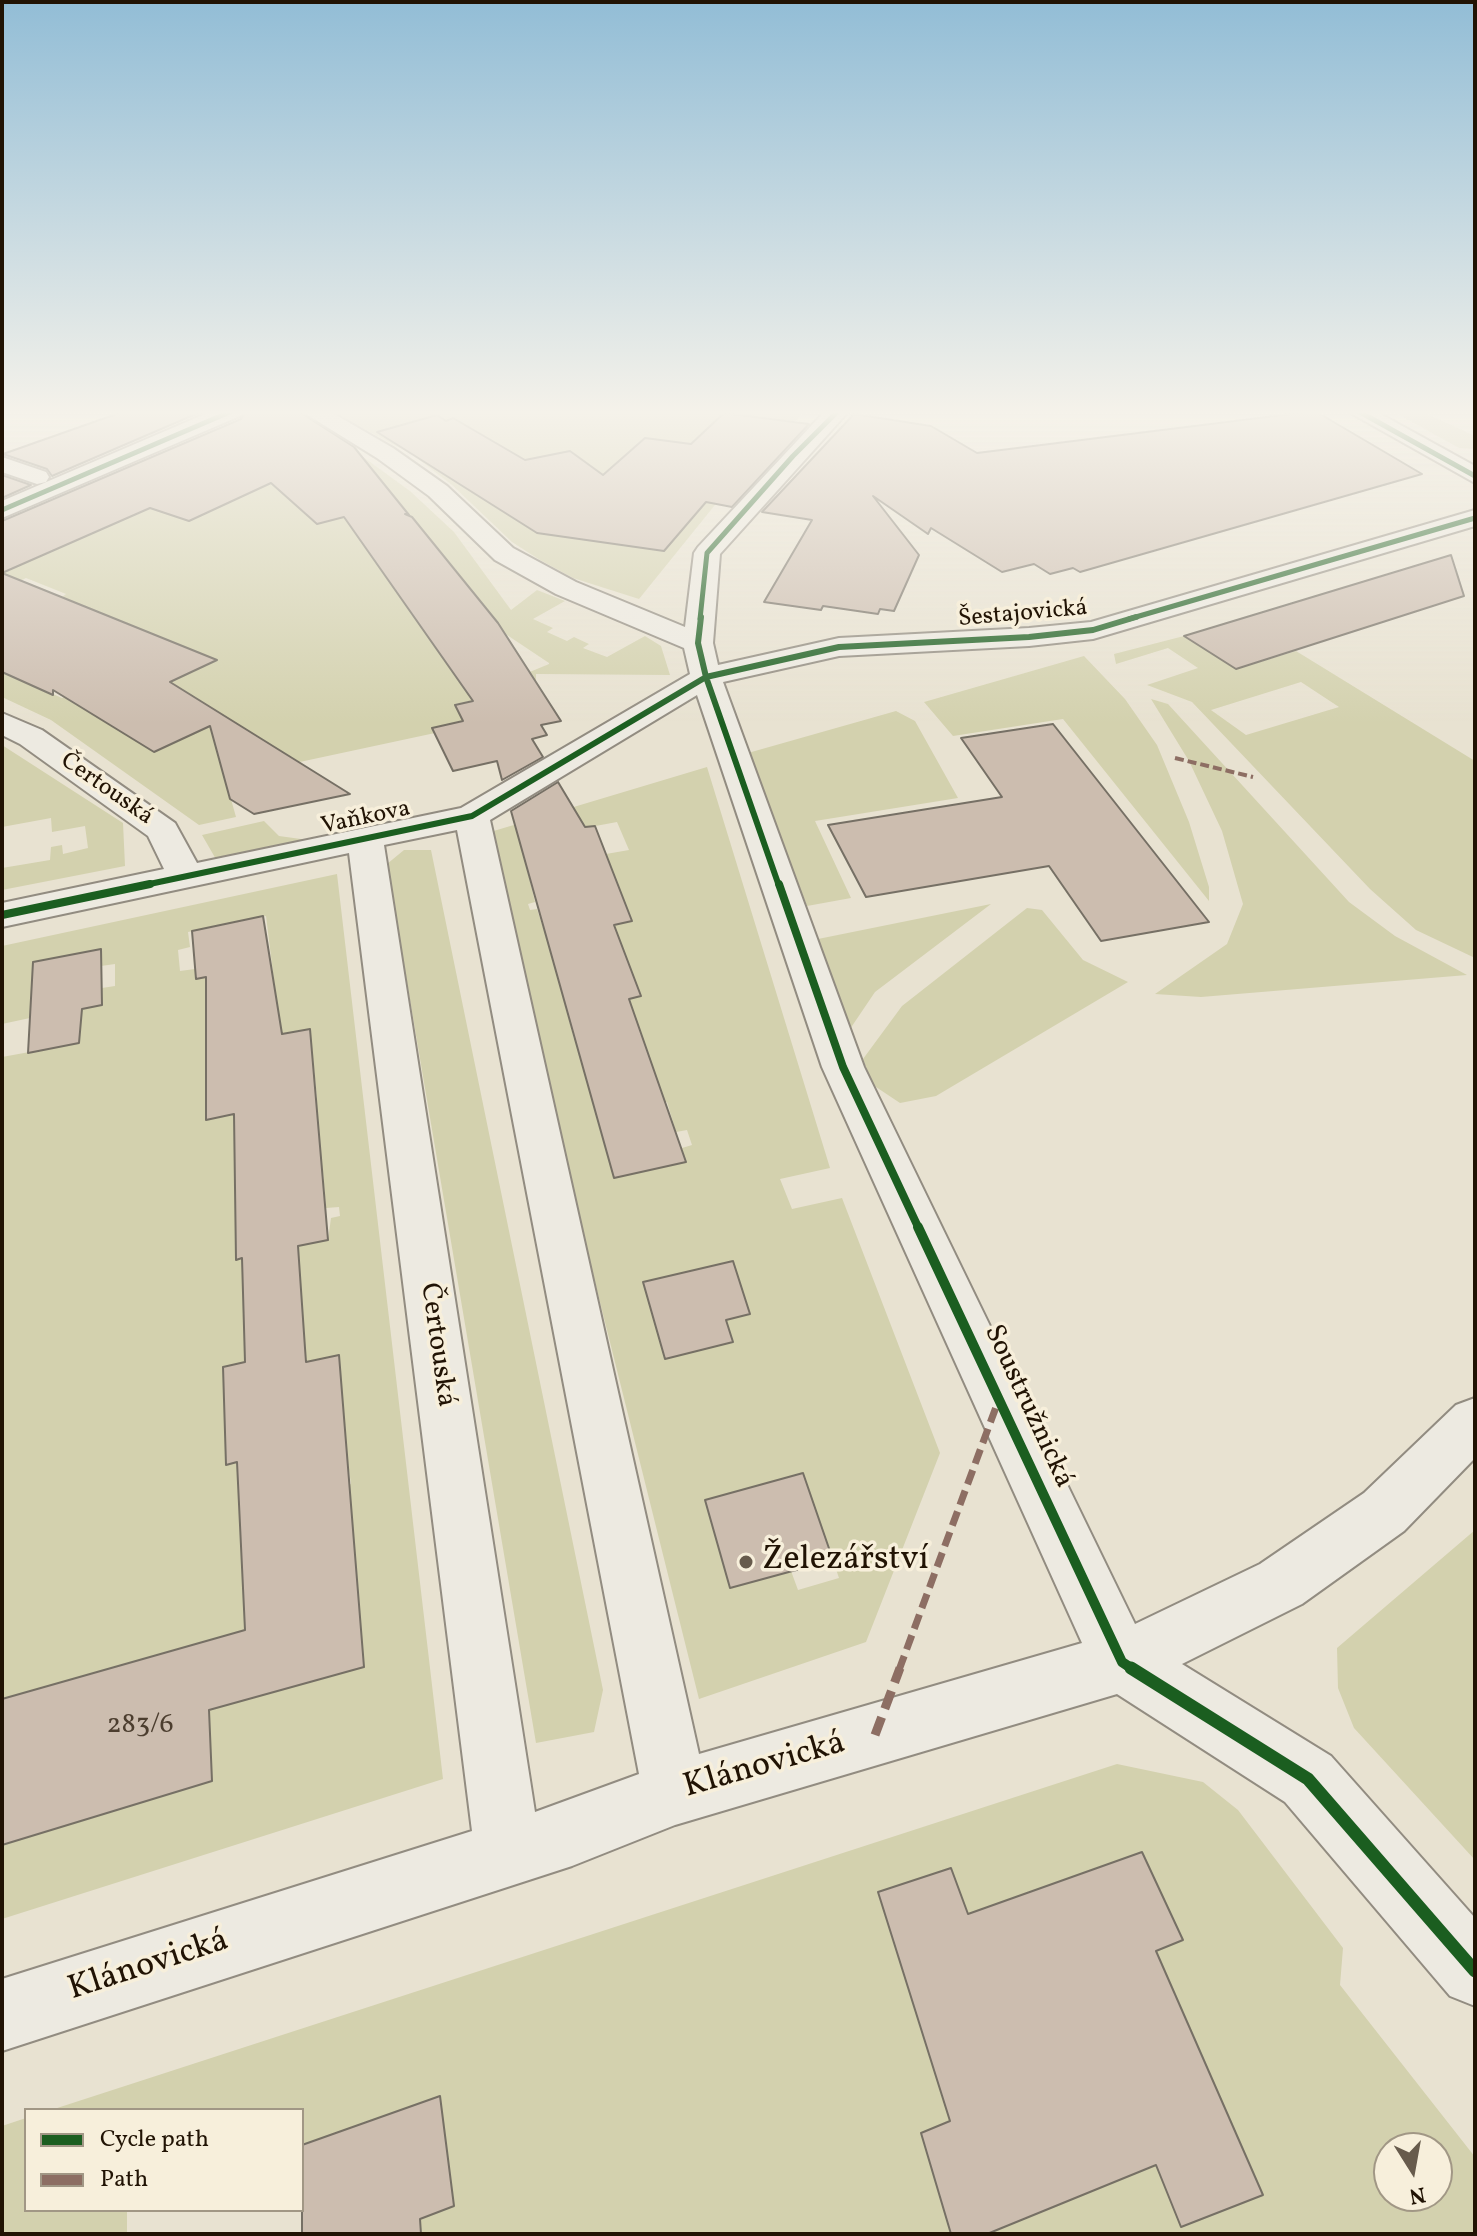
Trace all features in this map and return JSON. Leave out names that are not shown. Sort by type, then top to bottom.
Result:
[{"type":"street","points":[[464,515],[504,554],[566,588],[698,643]]},
{"type":"street","name":"Soustružnická","points":[[740,515],[707,553],[698,643],[706,677],[843,1067],[1122,1662]]},
{"type":"street","name":"Šestajovická","points":[[706,677],[839,647],[1029,637],[1093,630],[1475,518]]},
{"type":"street","name":"Vaňkova","points":[[2,915],[472,816],[706,677]]},
{"type":"street","name":"Čertouská","points":[[2,723],[31,737],[163,830],[187,878]]},
{"type":"street","points":[[472,816],[675,1793]]},
{"type":"street","name":"Čertouská","points":[[365,839],[508,1852]]},
{"type":"street","name":"Klánovická","points":[[2,2015],[572,1833],[675,1793],[1122,1662],[1281,1584],[1384,1512],[1475,1422]]},
{"type":"street","points":[[1122,1662],[1308,1779],[1475,1971]]},
{"type":"shaded area","points":[[40,515],[436,515],[454,532],[511,610],[537,590],[565,601],[533,619],[553,628],[547,632],[567,641],[574,637],[589,644],[583,648],[607,657],[645,636],[661,646],[670,675],[536,674],[536,682],[490,691],[492,697],[455,704],[463,721],[433,728],[435,733],[225,778],[236,817],[199,825],[51,720],[2,697],[2,643],[66,594],[26,578],[2,590],[2,523]],"holes":[[[501,631],[549,663],[520,676]],[[99,679],[62,698],[23,681]],[[169,681],[182,689],[166,696],[198,716],[213,709],[226,718],[154,752],[95,715]]]},
{"type":"shaded area","points":[[484,515],[707,515],[639,599],[573,578],[512,542]]},
{"type":"shaded area","points":[[1184,636],[1236,669],[1296,651],[1475,761],[1475,958],[1416,930],[1370,889],[1192,702],[1147,685],[1198,668],[1168,648],[1116,664],[1114,654]],"holes":[[[1301,682],[1339,707],[1246,735],[1211,710]]]},
{"type":"shaded area","points":[[1084,656],[1125,699],[1157,745],[1189,822],[1209,887],[1209,901],[1063,719],[953,736],[924,702]]},
{"type":"shaded area","points":[[1151,699],[1168,704],[1349,902],[1395,936],[1467,975],[1201,997],[1155,994],[1227,944],[1243,904],[1222,831],[1189,761]]},
{"type":"shaded area","points":[[896,711],[915,721],[958,798],[815,821],[851,898],[807,906],[748,753]]},
{"type":"shaded area","points":[[2,745],[123,823],[125,866],[2,890],[2,868],[50,860],[51,847],[62,845],[63,854],[88,848],[85,826],[52,832],[51,818],[2,827]]},
{"type":"shaded area","points":[[707,767],[830,1168],[780,1179],[792,1209],[842,1198],[940,1453],[866,1642],[699,1699],[485,841],[487,833]],"holes":[[[617,822],[629,850],[606,854],[631,921],[546,937],[537,909],[530,910],[528,904],[535,902],[520,840]],[[561,989],[629,999],[638,1026],[574,1039]],[[667,1102],[676,1132],[687,1130],[692,1145],[682,1148],[686,1162],[614,1178],[597,1118]],[[732,1262],[750,1313],[726,1320],[733,1342],[665,1359]],[[803,1473],[839,1578],[798,1590],[791,1571],[730,1588],[705,1500]]]},
{"type":"shaded area","points":[[264,821],[279,836],[308,840],[217,861],[202,835]]},
{"type":"shaded area","points":[[404,850],[431,850],[603,1690],[594,1732],[536,1743],[387,864]]},
{"type":"shaded area","points":[[337,874],[443,1779],[2,1919],[2,1845],[211,1780],[207,1641],[2,1699],[2,1057],[79,1043],[81,1019],[48,1017],[101,1005],[102,988],[115,986],[115,964],[101,966],[101,949],[33,962],[30,1018],[2,1024],[2,946]],"holes":[[[266,916],[276,997],[207,977],[195,969],[180,971],[178,950],[190,947],[188,932]],[[310,1029],[317,1098],[206,1120],[206,1048]],[[323,1172],[326,1208],[339,1207],[340,1216],[331,1218],[328,1240],[298,1246],[243,1278],[242,1258],[236,1259],[235,1190]],[[304,1348],[306,1362],[339,1356],[346,1436],[226,1465],[223,1367]],[[346,1449],[351,1484],[240,1514]]]},
{"type":"shaded area","points":[[991,904],[875,992],[850,1029],[813,940]]},
{"type":"shaded area","points":[[1027,908],[1042,910],[1083,960],[1128,982],[936,1096],[900,1103],[873,1085],[863,1059],[902,1006]]},
{"type":"shaded area","points":[[1475,1530],[1475,1860],[1354,1728],[1338,1688],[1337,1648]]},
{"type":"shaded area","points":[[1117,1764],[1203,1782],[1238,1810],[1343,1948],[1340,1985],[1475,2157],[1475,2234],[987,2234],[1156,2165],[1181,2227],[1263,2195],[1156,1951],[1182,1940],[1142,1852],[968,1914],[951,1868],[878,1892],[950,2121],[921,2133],[951,2234],[421,2234],[420,2219],[454,2206],[304,2146],[304,2108],[57,2108]]},
{"type":"shaded area","points":[[24,2119],[24,2212],[127,2212],[127,2234],[2,2234],[2,2126]]},
{"type":"building","points":[[15,515],[133,515],[2,573],[2,521]]},
{"type":"building","points":[[172,515],[201,515],[189,521]]},
{"type":"building","points":[[307,515],[412,517],[498,623],[561,721],[541,725],[547,735],[532,739],[543,757],[502,780],[497,761],[453,771],[432,728],[463,721],[455,705],[473,701],[344,517],[317,524]]},
{"type":"building","points":[[509,515],[695,515],[664,551],[537,533]]},
{"type":"building","points":[[783,515],[888,515],[919,555],[894,611],[880,609],[878,614],[764,602],[812,520]]},
{"type":"building","points":[[901,515],[1278,515],[1080,572],[1073,568],[1050,574],[1034,564],[1002,572],[931,528],[928,534]]},
{"type":"building","points":[[1451,555],[1464,596],[1236,669],[1184,636]]},
{"type":"building","points":[[2,573],[217,660],[170,682],[350,794],[254,814],[230,799],[210,726],[154,752],[53,690],[53,695],[2,672]]},
{"type":"building","points":[[1053,724],[1209,922],[1101,941],[1049,866],[866,897],[828,825],[1002,797],[961,738]]},
{"type":"building","points":[[558,782],[585,827],[595,826],[632,921],[614,925],[641,996],[629,999],[686,1162],[614,1178],[511,811]]},
{"type":"building","points":[[263,916],[282,1034],[310,1029],[328,1240],[298,1246],[306,1362],[339,1355],[364,1667],[209,1710],[212,1781],[2,1845],[2,1699],[245,1630],[237,1462],[226,1465],[223,1367],[245,1362],[242,1258],[236,1260],[234,1114],[206,1120],[206,977],[196,979],[192,931]]},
{"type":"building","points":[[101,949],[102,1005],[82,1009],[79,1043],[28,1053],[33,962]]},
{"type":"building","points":[[733,1261],[750,1314],[726,1320],[733,1342],[665,1359],[643,1282]]},
{"type":"building","points":[[803,1473],[833,1560],[730,1588],[705,1500]]},
{"type":"building","points":[[1142,1852],[1183,1940],[1156,1951],[1263,2195],[1181,2227],[1156,2165],[987,2234],[951,2234],[921,2133],[950,2121],[878,1892],[951,1868],[968,1914]]},
{"type":"building","points":[[440,2096],[454,2206],[420,2219],[421,2234],[302,2234],[304,2144]]},
{"type":"marked path","points":[[1175,758],[1253,777]]},
{"type":"marked path","points":[[875,1735],[999,1399]]},
{"type":"cycle path","points":[[740,515],[707,553],[698,643],[706,677],[843,1067],[1122,1662],[1308,1779],[1475,1971]]},
{"type":"cycle path","points":[[2,915],[472,816],[706,677],[839,647],[1029,637],[1093,630],[1475,518]]},
{"type":"place","name":"Železářství","points":[[746,1562]]}]
